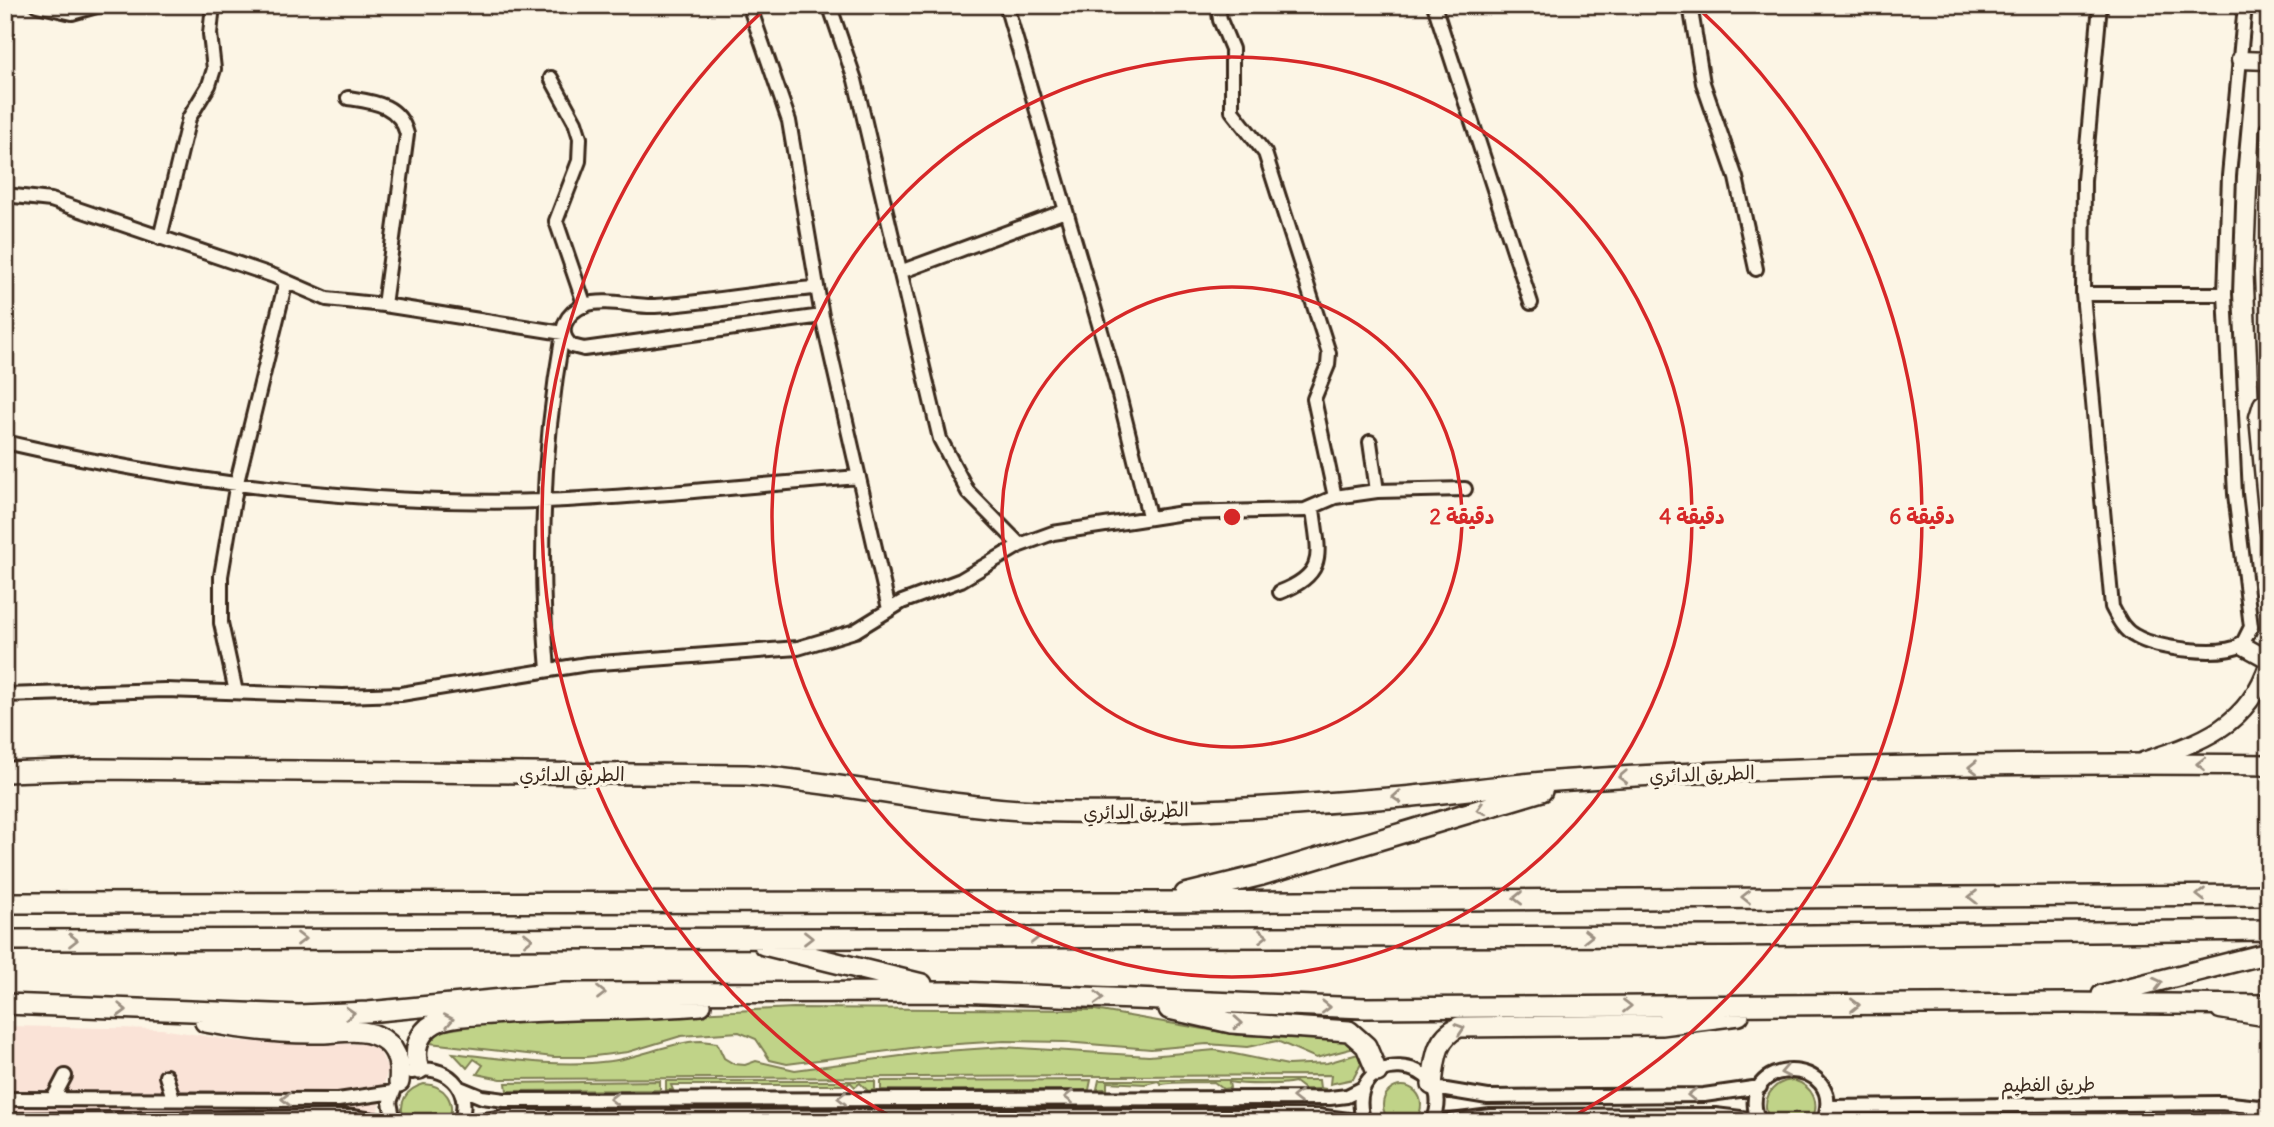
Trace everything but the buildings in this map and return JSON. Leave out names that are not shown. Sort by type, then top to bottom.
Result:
[{"type":"highway","name":"الطريق الدائري","points":[[5,772],[94,769],[746,775],[840,785],[962,806],[1068,813],[1283,805],[1569,780],[1811,770],[2136,763],[2269,765]]},
{"type":"highway","points":[[1150,902],[1262,875],[1544,791],[1569,780]]},
{"type":"highway","points":[[5,904],[1150,902],[2269,895]]},
{"type":"highway","points":[[5,940],[2072,934],[2269,930]]},
{"type":"highway","points":[[739,939],[957,992]]},
{"type":"highway","points":[[2067,1003],[2158,983],[2269,953]]},
{"type":"highway","points":[[5,1004],[182,1012],[328,1014],[536,995],[957,992],[1356,1007],[2067,1003],[2269,1005]]},
{"type":"highway","points":[[419,1069],[416,1050],[420,1038],[432,1025],[443,1020],[525,1011],[646,1009],[710,1004],[738,993]]},
{"type":"highway","points":[[1148,1001],[1208,1019],[1349,1031],[1366,1046],[1377,1072]]},
{"type":"highway","points":[[1433,1086],[1438,1045],[1451,1031],[1459,1027],[1686,1023],[1775,1005]]},
{"type":"highway","points":[[182,1012],[203,1021],[248,1029],[376,1035],[388,1044],[397,1057],[396,1087]]},
{"type":"main road","points":[[2240,60],[2269,61]]},
{"type":"main road","points":[[2269,129],[2263,272],[2266,400],[2269,422]]},
{"type":"main road","points":[[2266,400],[2259,407],[2258,417],[2269,531]]},
{"type":"main road","points":[[2136,763],[2187,747],[2226,726],[2253,698],[2269,661],[2242,645]]},
{"type":"main road","points":[[2197,1004],[2269,1018]]},
{"type":"street","points":[[37,5],[72,13],[100,5]]},
{"type":"street","points":[[160,238],[189,118],[209,85],[214,69],[210,27],[213,5]]},
{"type":"street","points":[[749,5],[789,121],[822,316],[889,610]]},
{"type":"street","points":[[1006,5],[1118,390],[1149,516]]},
{"type":"street","points":[[1218,5],[1220,20],[1232,49],[1232,111],[1238,122],[1258,140],[1265,153],[1329,354],[1328,365],[1315,390],[1314,403],[1335,497]]},
{"type":"street","points":[[1434,5],[1531,303]]},
{"type":"street","points":[[1690,5],[1703,83],[1736,178],[1756,270]]},
{"type":"street","points":[[2100,5],[2086,146],[2083,293],[2112,607],[2120,623],[2133,635],[2150,643],[2225,651],[2242,645],[2251,627],[2236,513],[2225,295],[2227,201],[2245,5]]},
{"type":"street","points":[[831,10],[855,80],[935,423],[947,455],[975,502],[1020,545]]},
{"type":"street","points":[[551,78],[575,122],[580,138],[579,162],[556,221],[584,306]]},
{"type":"street","points":[[348,98],[389,107],[403,121],[407,134],[384,305]]},
{"type":"street","points":[[5,195],[51,200],[286,281],[327,299],[563,332]]},
{"type":"street","points":[[900,272],[1065,211]]},
{"type":"street","points":[[236,692],[221,623],[219,592],[237,482],[286,281]]},
{"type":"street","points":[[548,670],[542,585],[542,500],[550,416],[563,332],[568,318],[584,306],[599,303],[656,306],[817,288]]},
{"type":"street","points":[[2083,293],[2225,295]]},
{"type":"street","points":[[563,332],[568,343],[584,349],[822,316]]},
{"type":"street","points":[[5,442],[149,471],[375,496],[542,500],[859,477]]},
{"type":"street","points":[[1370,442],[1377,491]]},
{"type":"street","points":[[5,695],[165,690],[343,696],[401,694],[461,687],[548,670],[798,649],[841,637],[889,610],[975,573],[1020,545],[1053,533],[1149,516],[1213,510],[1312,509],[1335,497],[1377,491],[1465,489]]},
{"type":"street","points":[[1280,592],[1305,581],[1316,566],[1318,547],[1312,509]]},
{"type":"street","points":[[460,1088],[482,1097],[505,1100],[1330,1098],[1347,1096],[1363,1088],[1377,1072],[1387,1067],[1407,1066],[1417,1070],[1433,1086],[1468,1096],[1704,1095],[1760,1087]]},
{"type":"street","points":[[5,1099],[338,1100],[396,1087],[419,1069],[438,1070],[454,1080],[460,1088],[464,1107],[460,1122]]},
{"type":"street","points":[[1444,1122],[1489,1116],[1715,1115],[1758,1121],[1755,1103],[1760,1087],[1769,1077],[1781,1070],[1795,1069],[1808,1073],[1819,1082],[1827,1107],[1824,1122]]},
{"type":"street","points":[[53,1099],[65,1076]]},
{"type":"street","points":[[166,1076],[173,1098]]},
{"type":"street","points":[[1433,1086],[1437,1101],[1433,1122]]},
{"type":"street","points":[[394,1122],[390,1102],[396,1087]]},
{"type":"street","points":[[471,1122],[505,1117],[1318,1115],[1364,1122],[1360,1111],[1363,1088]]},
{"type":"street","name":"طريق الفطيم","points":[[1827,1107],[2166,1103],[2245,1104],[2269,1108]]},
{"type":"street","points":[[5,1120],[353,1117],[387,1122]]},
{"type":"shaded area","points":[[5,1026],[162,1029],[236,1041],[366,1044],[378,1048],[388,1069],[375,1122],[5,1122]]},
{"type":"shaded area","points":[[2228,1113],[2268,1122],[1845,1122],[1856,1116],[1905,1114]]},
{"type":"green space","points":[[793,1008],[1095,1010],[1238,1035],[1341,1039],[1354,1048],[1316,1058],[1277,1041],[1247,1047],[1207,1044],[1151,1049],[1064,1042],[1004,1041],[927,1046],[787,1064],[770,1060],[756,1039],[739,1032],[681,1036],[628,1052],[586,1057],[554,1057],[429,1043],[440,1031],[485,1024]]},
{"type":"green space","points":[[701,1041],[717,1043],[724,1058],[734,1064],[745,1065],[756,1061],[795,1070],[931,1052],[1003,1047],[1149,1056],[1215,1050],[1288,1065],[1327,1063],[1358,1054],[1361,1064],[1353,1079],[1330,1084],[1331,1075],[501,1079],[477,1074],[483,1065],[474,1059],[467,1068],[453,1053],[572,1064],[611,1061]]},
{"type":"green space","points":[[1091,1080],[1089,1090],[881,1090],[881,1081]]},
{"type":"green space","points":[[1099,1080],[1319,1080],[1320,1088],[1326,1089],[1304,1089],[1295,1082],[1229,1082],[1230,1088],[1223,1089],[1214,1082],[1161,1084],[1158,1081],[1145,1084],[1107,1082],[1107,1089],[1097,1089]]},
{"type":"green space","points":[[1793,1080],[1806,1087],[1814,1096],[1814,1115],[1810,1122],[1771,1122],[1766,1107],[1769,1094],[1778,1085]]},
{"type":"green space","points":[[660,1081],[660,1090],[507,1091],[506,1083]]},
{"type":"green space","points":[[666,1081],[875,1081],[875,1090],[868,1091],[860,1083],[855,1087],[850,1082],[847,1085],[671,1085],[673,1090],[666,1090]]},
{"type":"green space","points":[[424,1084],[438,1088],[447,1096],[451,1108],[448,1122],[404,1121],[402,1108],[405,1098],[412,1089]]},
{"type":"green space","points":[[1402,1086],[1416,1091],[1421,1105],[1416,1119],[1402,1124],[1388,1119],[1383,1105],[1388,1091]]}]
